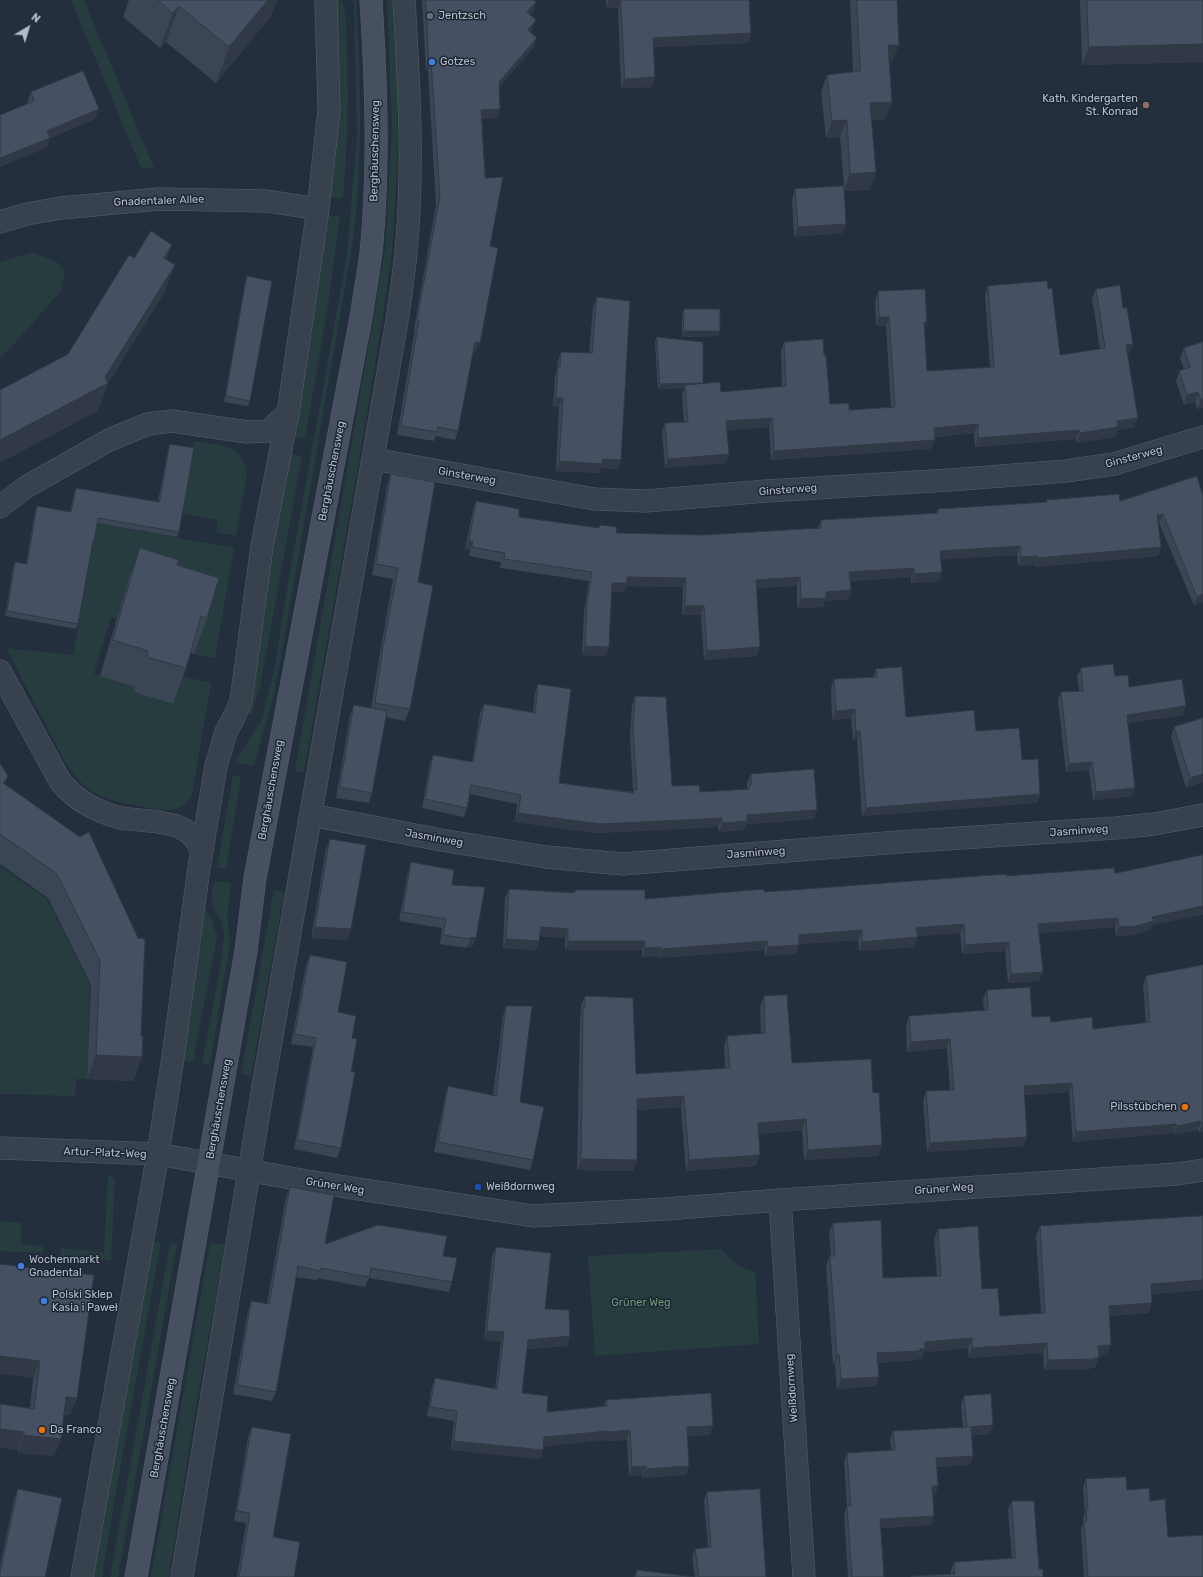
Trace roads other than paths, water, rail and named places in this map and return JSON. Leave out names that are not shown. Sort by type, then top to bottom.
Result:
[{"type":"main road","name":"Berghäuschensweg","points":[[136,1577],[246,950],[254,884],[362,312],[372,244],[376,172],[376,83],[371,0]]},
{"type":"street","points":[[82,1577],[158,1154],[201,852],[216,766],[226,732],[241,701],[262,546],[288,413],[318,209],[329,110],[326,0]]},
{"type":"street","points":[[182,1577],[249,1171],[397,321],[406,251],[410,152],[409,81],[404,0]]},
{"type":"street","name":"Gnadentaler Allee","points":[[0,222],[27,214],[60,208],[112,202],[159,199],[267,201],[318,209]]},
{"type":"street","points":[[0,507],[26,487],[102,444],[148,424],[172,421],[247,432],[268,430],[288,413]]},
{"type":"street","name":"Ginsterweg","points":[[373,459],[594,499],[646,501],[766,491],[950,480],[1066,471],[1114,464],[1203,437]]},
{"type":"street","points":[[0,671],[60,781],[72,796],[87,806],[112,816],[173,824],[194,836],[200,845],[201,852]]},
{"type":"street","name":"Jasminweg","points":[[310,815],[441,840],[546,856],[623,864],[899,842],[1116,828],[1154,824],[1203,814]]},
{"type":"street","name":"Artur-Platz-Weg","points":[[0,1148],[158,1154],[209,1164]]},
{"type":"street","name":"Grüner Weg","points":[[209,1164],[533,1216],[666,1209],[1177,1174],[1203,1170]]},
{"type":"street","name":"Weißdornweg","points":[[780,1200],[804,1577]]},
{"type":"place","name":"Jentzsch","points":[[430,16]]},
{"type":"place","name":"Gotzes","points":[[432,62]]},
{"type":"place","name":"Kath. Kindergarten St. Konrad","points":[[1146,105]]},
{"type":"place","name":"Pilsstübchen","points":[[1185,1107]]},
{"type":"place","name":"Weißdornweg","points":[[478,1187]]},
{"type":"place","name":"Wochenmarkt Gnadental","points":[[21,1266]]},
{"type":"place","name":"Polski Sklep Kasia i Paweł","points":[[44,1301]]},
{"type":"place","name":"Da Franco","points":[[42,1430]]}]
